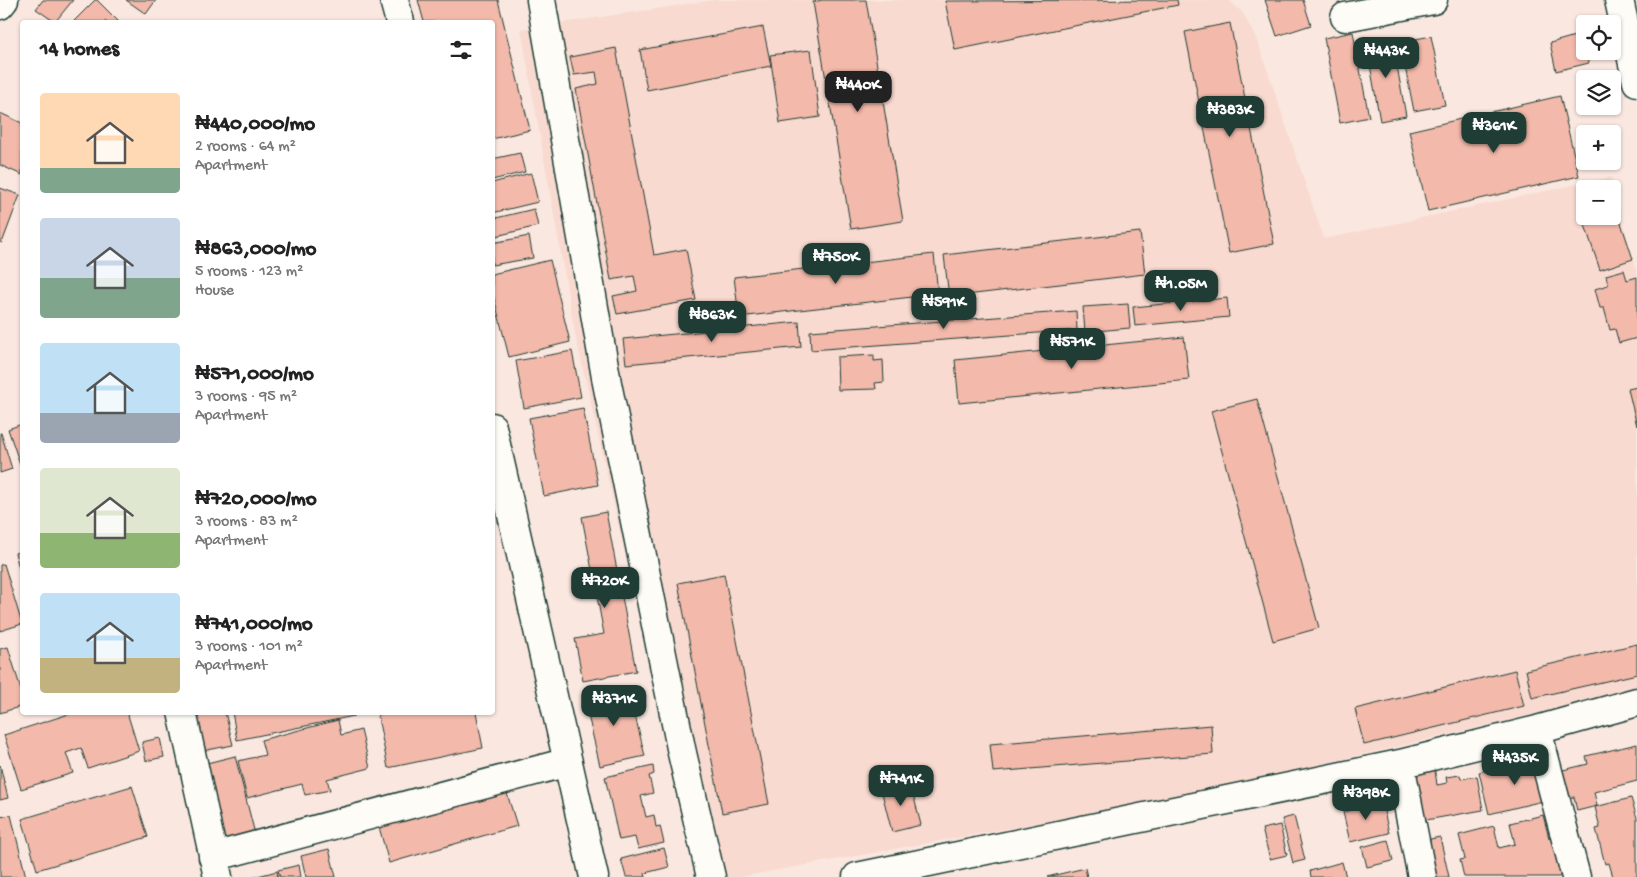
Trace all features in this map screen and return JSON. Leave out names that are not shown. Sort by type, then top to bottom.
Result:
[{"type":"street","points":[[0,5],[4,0]]},
{"type":"street","points":[[394,0],[399,20]]},
{"type":"street","points":[[541,0],[607,383],[682,753],[711,877]]},
{"type":"street","points":[[1345,17],[1433,0]]},
{"type":"street","points":[[1619,0],[1637,82]]},
{"type":"street","points":[[495,440],[594,877]]},
{"type":"street","points":[[857,877],[1400,764],[1537,730],[1637,702]]},
{"type":"street","points":[[183,715],[215,867],[568,762]]},
{"type":"street","points":[[1537,730],[1576,877]]},
{"type":"street","points":[[1400,764],[1422,877]]},
{"type":"shaded area","points":[[714,0],[1229,0],[1243,13],[1258,42],[1324,239],[1576,185],[1576,225],[1621,225],[1621,214],[1637,272],[1637,690],[1188,796],[740,877],[716,877],[691,844],[575,334],[521,29]]},
{"type":"shaded area","points":[[1611,177],[1612,180],[1597,180]]},
{"type":"building","points":[[43,0],[73,0],[57,20],[52,20],[36,9]]},
{"type":"building","points":[[97,0],[117,20],[75,20]]},
{"type":"building","points":[[126,0],[156,0],[146,14]]},
{"type":"building","points":[[418,0],[498,0],[530,130],[495,138],[495,20],[423,20]]},
{"type":"building","points":[[822,0],[866,0],[903,221],[851,229],[813,2]]},
{"type":"building","points":[[1177,0],[1178,5],[955,50],[945,1]]},
{"type":"building","points":[[1265,0],[1303,0],[1311,25],[1277,36]]},
{"type":"building","points":[[1230,23],[1274,244],[1229,253],[1185,32]]},
{"type":"building","points":[[763,27],[771,66],[647,90],[640,50]]},
{"type":"building","points":[[1353,32],[1369,117],[1340,123],[1324,38]]},
{"type":"building","points":[[1431,36],[1445,105],[1414,111],[1400,42]]},
{"type":"building","points":[[1576,36],[1576,60],[1588,60],[1589,63],[1556,71],[1550,43]]},
{"type":"building","points":[[1392,38],[1406,116],[1380,121],[1366,42]]},
{"type":"building","points":[[616,48],[654,255],[686,249],[696,300],[617,314],[613,296],[637,291],[634,276],[611,280],[576,89],[598,84],[596,72],[574,75],[570,57]]},
{"type":"building","points":[[811,50],[820,117],[780,123],[770,55]]},
{"type":"building","points":[[1560,96],[1576,170],[1579,176],[1428,211],[1409,131]]},
{"type":"building","points":[[0,113],[20,122],[20,174],[0,165]]},
{"type":"building","points":[[520,153],[525,172],[495,179],[495,158]]},
{"type":"building","points":[[531,173],[538,202],[495,212],[495,182]]},
{"type":"building","points":[[0,188],[20,195],[2,243],[0,242]]},
{"type":"building","points":[[534,209],[538,226],[495,236],[495,218]]},
{"type":"building","points":[[1621,223],[1633,259],[1600,270],[1585,225],[1621,225]]},
{"type":"building","points":[[1140,232],[1145,274],[949,297],[944,255]]},
{"type":"building","points":[[529,236],[533,258],[495,264],[495,242]]},
{"type":"building","points":[[934,254],[938,294],[739,317],[734,277]]},
{"type":"building","points":[[550,260],[570,342],[509,357],[495,302],[495,273]]},
{"type":"building","points":[[1624,270],[1627,280],[1637,277],[1637,338],[1619,343],[1615,329],[1610,330],[1604,308],[1600,308],[1595,289],[1608,285],[1606,275]]},
{"type":"building","points":[[1227,298],[1229,317],[1135,326],[1133,307]]},
{"type":"building","points":[[1128,304],[1130,328],[1085,332],[1083,307]]},
{"type":"building","points":[[1076,311],[1077,330],[811,350],[810,331]]},
{"type":"building","points":[[799,322],[801,347],[626,364],[623,339]]},
{"type":"building","points":[[1184,337],[1189,380],[959,403],[955,360]]},
{"type":"building","points":[[572,351],[581,397],[524,408],[516,361]]},
{"type":"building","points":[[874,355],[874,361],[883,360],[884,382],[875,383],[876,389],[838,390],[837,357]]},
{"type":"building","points":[[1637,387],[1637,426],[1628,389]]},
{"type":"building","points":[[1257,399],[1319,628],[1273,641],[1211,411]]},
{"type":"building","points":[[583,408],[598,485],[544,496],[529,418]]},
{"type":"building","points":[[20,425],[20,464],[8,429]]},
{"type":"building","points":[[0,433],[12,469],[0,473]]},
{"type":"building","points":[[606,512],[636,671],[583,681],[575,639],[604,634],[582,517]]},
{"type":"building","points":[[20,552],[20,572],[15,553]]},
{"type":"building","points":[[4,564],[20,617],[20,625],[0,631],[0,565]]},
{"type":"building","points":[[724,574],[769,804],[722,813],[678,583]]},
{"type":"building","points":[[1637,644],[1637,674],[1532,698],[1526,670]]},
{"type":"building","points":[[8,647],[20,686],[20,707],[0,713],[0,649]]},
{"type":"building","points":[[1515,670],[1524,706],[1364,745],[1355,709]]},
{"type":"building","points":[[628,687],[645,756],[600,766],[584,698]]},
{"type":"building","points":[[66,715],[128,715],[139,751],[88,768],[81,748],[66,753],[73,773],[21,789],[4,735]]},
{"type":"building","points":[[196,715],[226,715],[233,745],[202,751]]},
{"type":"building","points":[[233,715],[354,716],[237,740]]},
{"type":"building","points":[[378,715],[477,715],[483,748],[388,768]]},
{"type":"building","points":[[338,720],[341,735],[361,730],[370,768],[327,779],[330,790],[305,795],[302,784],[247,798],[238,761],[265,755],[261,740]]},
{"type":"building","points":[[1211,725],[1213,754],[993,772],[990,744]]},
{"type":"building","points":[[160,738],[164,757],[146,761],[142,742]]},
{"type":"building","points":[[1637,744],[1637,781],[1594,792],[1597,806],[1577,811],[1574,797],[1566,798],[1559,771],[1588,764],[1586,756]]},
{"type":"building","points":[[235,756],[255,834],[220,843],[199,765]]},
{"type":"building","points":[[1541,757],[1551,799],[1489,814],[1479,772]]},
{"type":"building","points":[[0,765],[8,798],[0,800]]},
{"type":"building","points":[[653,766],[654,774],[649,776],[653,793],[641,796],[646,817],[654,815],[656,827],[660,826],[664,843],[638,849],[635,837],[619,840],[605,777]]},
{"type":"building","points":[[1435,770],[1437,785],[1447,783],[1446,777],[1460,775],[1461,779],[1477,776],[1483,810],[1409,823],[1409,774]]},
{"type":"building","points":[[910,782],[921,825],[892,832],[881,789]]},
{"type":"building","points":[[132,786],[148,837],[37,870],[22,819]]},
{"type":"building","points":[[506,790],[517,826],[389,863],[379,827]]},
{"type":"building","points":[[1381,798],[1389,833],[1350,842],[1343,812],[1366,806],[1366,802]]},
{"type":"building","points":[[1631,798],[1637,818],[1637,877],[1613,877],[1609,863],[1605,864],[1596,829],[1600,828],[1595,807]]},
{"type":"building","points":[[11,815],[26,877],[0,877],[0,817]]},
{"type":"building","points":[[1543,815],[1549,838],[1553,837],[1563,876],[1464,877],[1460,860],[1465,859],[1459,835],[1494,826],[1499,848],[1515,844],[1510,823]]},
{"type":"building","points":[[1294,816],[1305,860],[1293,863],[1282,819]]},
{"type":"building","points":[[1280,825],[1287,855],[1270,859],[1262,829]]},
{"type":"building","points":[[1440,837],[1449,877],[1424,877],[1407,844]]},
{"type":"building","points":[[1388,840],[1393,861],[1367,867],[1362,847]]},
{"type":"building","points":[[664,848],[669,867],[645,873],[646,877],[626,877],[621,859]]},
{"type":"building","points":[[329,849],[336,877],[306,877],[301,856]]},
{"type":"building","points":[[1342,862],[1346,877],[1311,877],[1310,871]]},
{"type":"building","points":[[299,865],[301,877],[280,877],[278,870]]},
{"type":"building","points":[[1085,868],[1087,877],[1047,877]]},
{"type":"building","points":[[277,871],[278,877],[254,877]]}]
